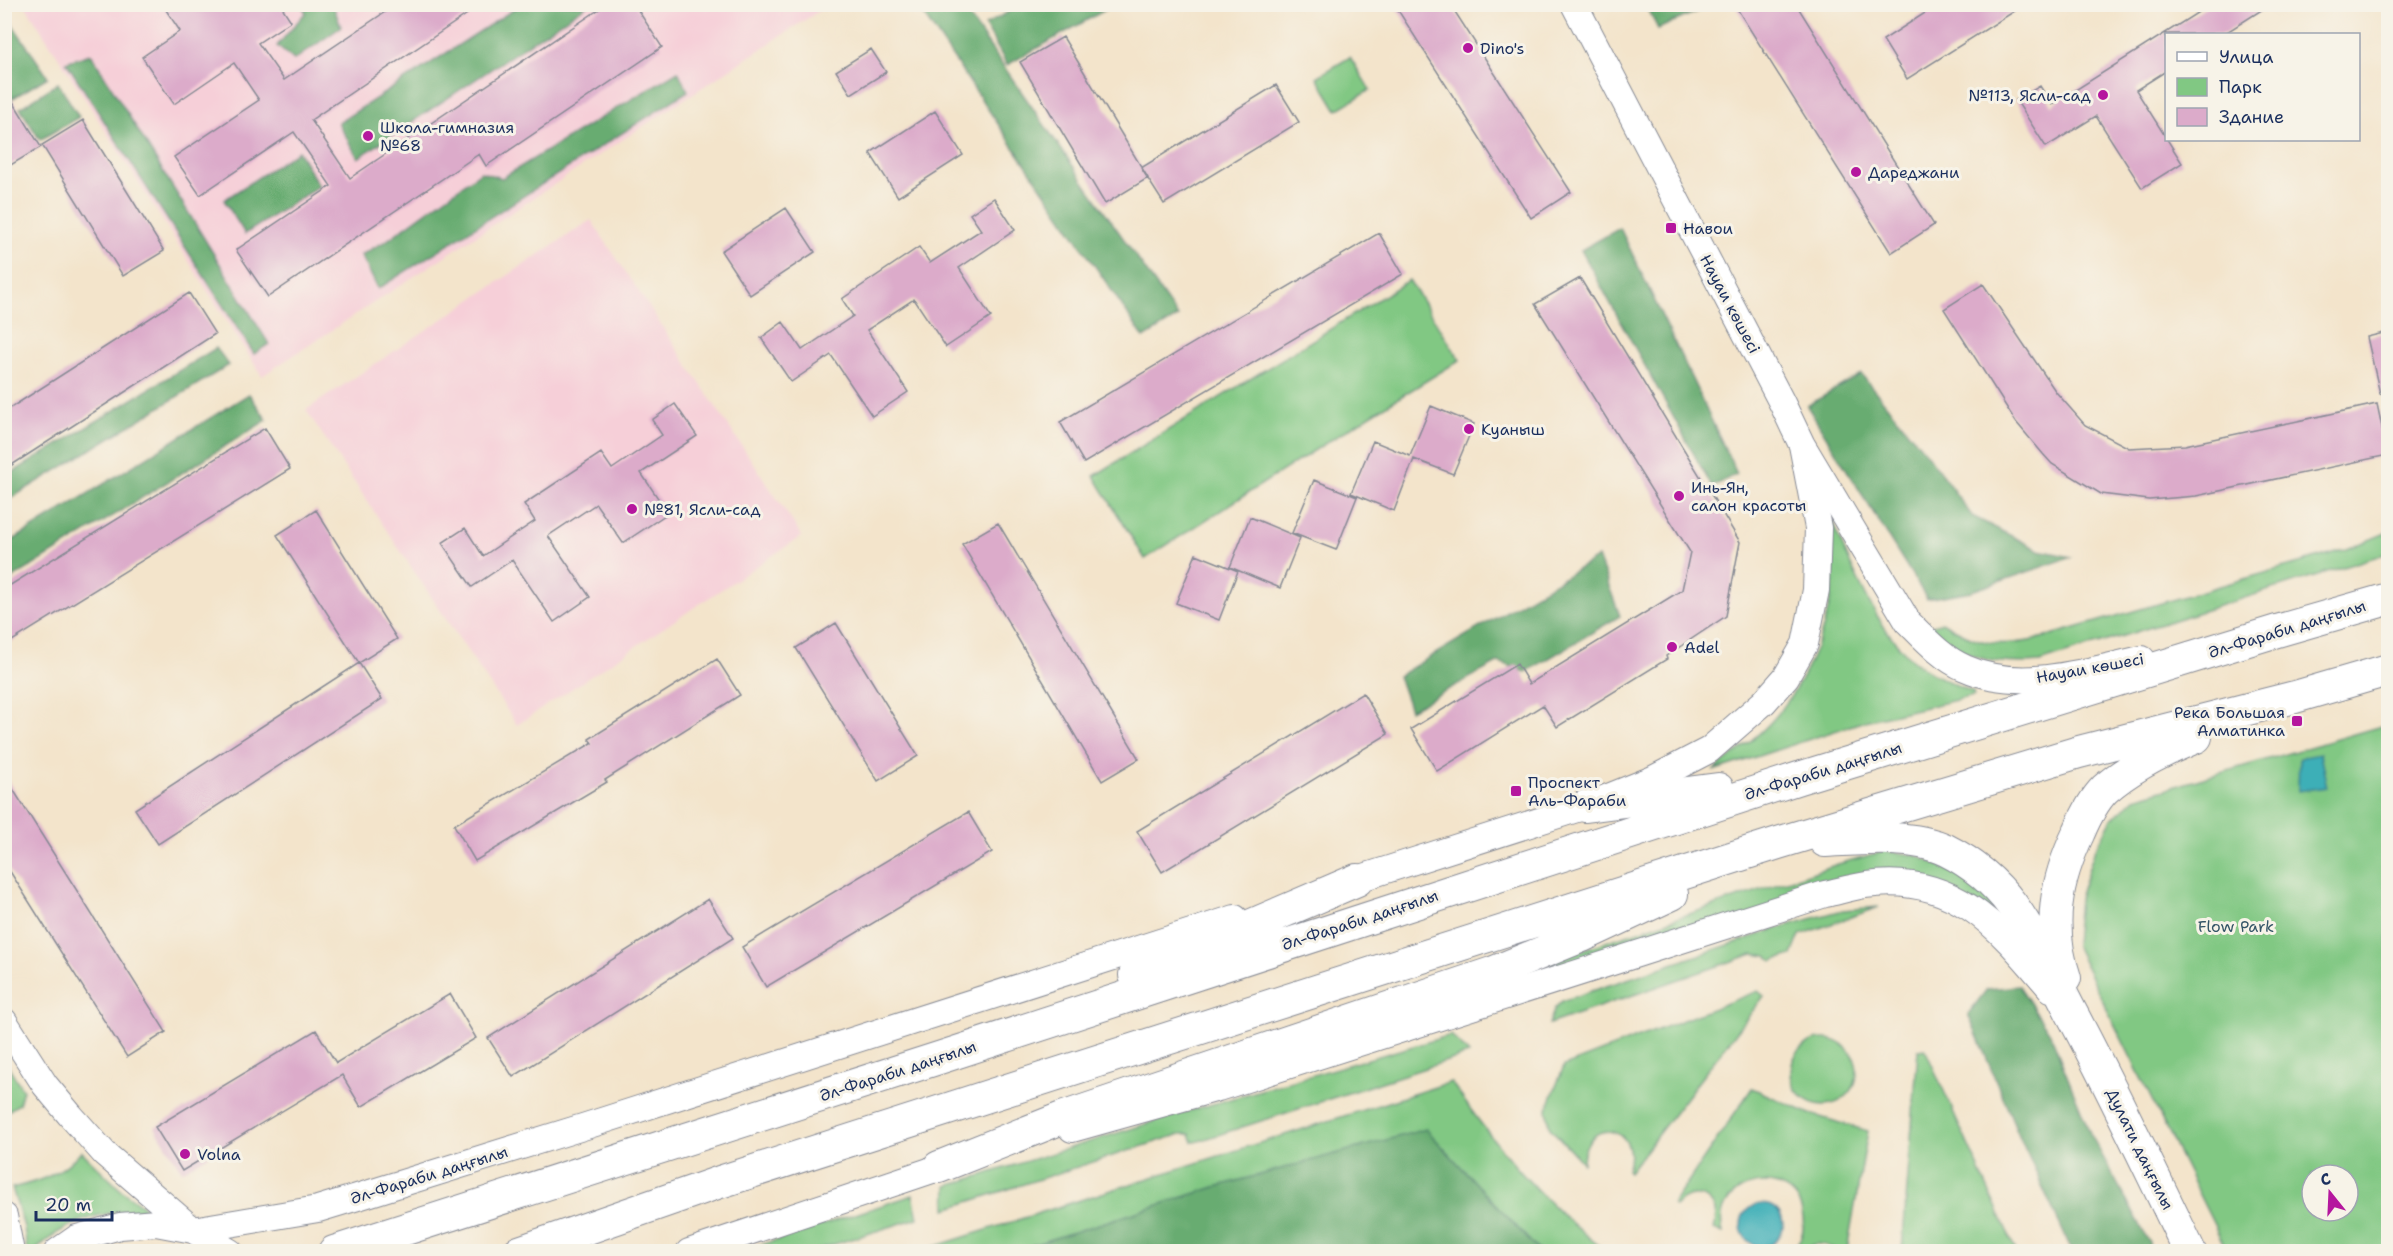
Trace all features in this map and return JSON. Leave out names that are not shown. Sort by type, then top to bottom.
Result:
[{"type":"main road","name":"Әл-Фараби даңғылы","points":[[334,1251],[942,1057],[1799,778],[2388,599]]},
{"type":"main road","points":[[519,1251],[720,1182],[1778,843],[2079,752],[2295,697],[2388,670]]},
{"type":"main road","points":[[2090,1047],[2061,965],[2056,935],[2056,897],[2066,859],[2084,820],[2103,791],[2126,772],[2172,747],[2295,697]]},
{"type":"main road","points":[[1586,806],[1799,778]]},
{"type":"main road","points":[[939,1167],[1062,1118],[1492,973],[1582,936],[1778,843],[1880,839],[1911,842],[1944,849],[1971,865],[1995,885],[2029,930],[2090,1047]]},
{"type":"main road","points":[[942,1057],[1357,879]]},
{"type":"main road","name":"Дулати даңғылы","points":[[2090,1047],[2190,1251]]},
{"type":"street","name":"Науаи көшесі","points":[[1574,4],[1802,445],[1908,622],[1931,644],[1964,668],[1994,678],[2019,680],[2052,678],[2277,631]]},
{"type":"street","name":"Науаи көшесі","points":[[1586,806],[1653,779],[1709,750],[1764,702],[1786,677],[1805,644],[1816,590],[1818,528],[1802,445]]},
{"type":"street","name":"Әл-Фараби даңғылы","points":[[193,1230],[318,1209],[364,1195],[609,1119],[1586,806]]},
{"type":"street","points":[[689,1251],[939,1167],[1218,1088],[1825,894],[1867,885],[1911,885],[1930,889],[1962,901],[1989,920],[2071,1012]]},
{"type":"street","points":[[4,1021],[45,1085],[105,1154],[193,1230],[230,1251]]},
{"type":"street","points":[[4,1216],[11,1251]]},
{"type":"street","points":[[57,1251],[77,1238],[120,1226],[156,1223],[193,1230]]},
{"type":"shaded area","name":"Школа-гимназия №68","points":[[25,5],[828,5],[262,376]]},
{"type":"shaded area","points":[[591,220],[802,536],[517,725],[306,410]]},
{"type":"green space","points":[[522,4],[587,5],[358,158],[338,123]]},
{"type":"green space","points":[[301,5],[333,5],[341,27],[294,60],[277,46],[306,12]]},
{"type":"green space","points":[[917,5],[961,5],[1178,317],[1144,338]]},
{"type":"green space","points":[[1021,5],[1114,5],[1007,65],[985,25]]},
{"type":"green space","points":[[1646,5],[1711,5],[1658,29]]},
{"type":"green space","points":[[4,12],[48,77],[5,103],[4,103]]},
{"type":"green space","points":[[91,54],[269,344],[254,354],[66,62]]},
{"type":"green space","points":[[1350,57],[1370,90],[1337,110],[1317,77]]},
{"type":"green space","points":[[678,71],[688,91],[378,289],[361,255],[386,241],[481,172],[502,178]]},
{"type":"green space","points":[[58,83],[79,117],[40,140],[20,108]]},
{"type":"green space","points":[[298,151],[319,186],[245,234],[224,200]]},
{"type":"green space","points":[[1620,228],[1737,474],[1712,487],[1581,250]]},
{"type":"green space","points":[[1409,280],[1460,360],[1145,559],[1094,476]]},
{"type":"green space","points":[[216,348],[229,365],[5,502],[5,477]]},
{"type":"green space","points":[[1861,374],[1926,453],[1972,516],[2039,550],[2071,557],[1972,591],[1927,599],[1807,406]]},
{"type":"green space","points":[[249,394],[267,420],[5,583],[5,545]]},
{"type":"green space","points":[[1822,499],[1862,589],[1888,632],[1919,665],[1973,692],[1974,696],[1865,721],[1713,771],[1756,736],[1783,708],[1807,669],[1816,647],[1830,601],[1833,578],[1833,557]]},
{"type":"green space","points":[[2388,532],[2388,553],[2040,662],[2007,663],[1980,658],[1955,646],[1927,627],[1942,622],[1965,635],[1986,642],[2008,644],[2034,640],[2347,549]]},
{"type":"green space","points":[[1598,557],[1620,616],[1526,672],[1499,662],[1410,710],[1398,676]]},
{"type":"green space","name":"Flow Park","points":[[2388,724],[2388,1251],[2227,1251],[2075,945],[2079,898],[2094,852],[2112,819],[2135,798]]},
{"type":"green space","points":[[1884,851],[1915,855],[1978,882],[2014,929],[1901,872],[1240,1068],[1576,952],[1838,864]]},
{"type":"green space","points":[[1879,907],[1800,935],[1792,955],[1772,961],[1767,956],[1753,954],[1549,1024],[1555,1008],[1562,1001],[1785,926],[1843,910]]},
{"type":"green space","points":[[2019,986],[2050,1033],[2090,1133],[2149,1242],[2150,1251],[2072,1251],[2021,1140],[1968,1014],[1987,989]]},
{"type":"green space","points":[[1758,991],[1764,996],[1629,1172],[1627,1170],[1630,1155],[1627,1143],[1620,1135],[1601,1132],[1592,1138],[1586,1148],[1583,1163],[1550,1128],[1547,1109],[1564,1066]]},
{"type":"green space","points":[[1451,1035],[1469,1054],[1196,1142],[1193,1142],[1190,1134],[1181,1134],[946,1209],[947,1186],[1185,1112]]},
{"type":"green space","points":[[1817,1039],[1831,1039],[1843,1044],[1852,1053],[1857,1072],[1855,1085],[1848,1096],[1831,1105],[1817,1105],[1805,1100],[1796,1091],[1791,1079],[1791,1065],[1796,1053],[1805,1044]]},
{"type":"green space","points":[[1925,1049],[2016,1251],[1902,1251],[1918,1050]]},
{"type":"green space","points":[[5,1061],[23,1090],[19,1104],[5,1113]]},
{"type":"green space","points":[[1451,1082],[1503,1152],[1541,1194],[1561,1214],[1606,1251],[917,1252]]},
{"type":"green space","points":[[1752,1088],[1810,1114],[1868,1131],[1847,1251],[1819,1244],[1791,1251],[1802,1236],[1803,1218],[1797,1200],[1786,1189],[1771,1184],[1756,1184],[1741,1189],[1729,1200],[1722,1214],[1723,1233],[1714,1229],[1715,1210],[1706,1198],[1691,1196],[1675,1206],[1672,1205]]},
{"type":"green space","points":[[1426,1129],[1539,1251],[1014,1251],[1215,1187]]},
{"type":"green space","points":[[81,1151],[122,1191],[148,1210],[117,1212],[87,1219],[59,1232],[35,1251],[27,1251],[24,1227],[12,1188],[50,1176],[66,1166]]},
{"type":"green space","points":[[913,1195],[918,1218],[813,1251],[743,1251]]},
{"type":"water","points":[[2320,754],[2327,787],[2298,791],[2299,758]]},
{"type":"water","points":[[1762,1204],[1770,1205],[1777,1210],[1782,1217],[1782,1233],[1777,1240],[1770,1245],[1762,1246],[1754,1245],[1747,1240],[1742,1233],[1741,1225],[1742,1217],[1747,1210],[1754,1205]]},
{"type":"building","name":"Школа-гимназия №68","points":[[162,4],[280,4],[291,21],[258,43],[284,80],[397,4],[482,4],[311,120],[350,178],[607,4],[634,4],[662,47],[486,166],[479,154],[268,297],[236,250],[331,186],[294,132],[200,195],[174,157],[259,100],[234,63],[174,104],[142,57],[180,31]]},
{"type":"building","points":[[1394,4],[1450,4],[1571,192],[1531,218]]},
{"type":"building","points":[[1734,4],[1796,4],[1934,225],[1891,253]]},
{"type":"building","points":[[1939,4],[2026,4],[1907,79],[1883,40]]},
{"type":"building","name":"№113, Ясли-сад","points":[[2211,4],[2271,4],[2226,33],[2165,33]]},
{"type":"building","name":"№113, Ясли-сад","points":[[2165,33],[2165,72],[2136,90],[2165,136],[2165,141],[2168,141],[2182,163],[2142,188],[2096,116],[2046,147],[2016,100],[2040,86],[2052,105]]},
{"type":"building","points":[[1063,37],[1148,178],[1105,204],[1020,62]]},
{"type":"building","points":[[871,49],[886,72],[851,94],[836,71]]},
{"type":"building","points":[[1276,85],[1299,122],[1164,204],[1141,168]]},
{"type":"building","points":[[4,87],[41,147],[4,169]]},
{"type":"building","points":[[935,111],[963,155],[898,197],[870,153]]},
{"type":"building","points":[[83,120],[164,251],[123,276],[42,145]]},
{"type":"building","points":[[994,198],[1015,230],[959,268],[991,317],[946,347],[914,299],[867,330],[908,392],[872,416],[831,355],[791,382],[761,338],[783,322],[802,350],[853,316],[842,299],[919,247],[930,263],[981,230],[970,214]]},
{"type":"building","points":[[786,208],[815,252],[750,295],[721,251]]},
{"type":"building","points":[[1379,233],[1403,274],[1084,463],[1060,422]]},
{"type":"building","points":[[1580,278],[1740,542],[1726,616],[1666,656],[1667,659],[1557,727],[1543,705],[1437,771],[1411,729],[1517,664],[1529,684],[1682,590],[1690,552],[1535,304]]},
{"type":"building","points":[[1983,284],[2056,392],[2085,425],[2129,448],[2185,445],[2377,404],[2388,455],[2196,496],[2149,500],[2101,494],[2052,464],[2043,454],[2016,422],[1944,309]]},
{"type":"building","points":[[189,293],[215,334],[4,470],[4,412]]},
{"type":"building","points":[[2388,332],[2388,393],[2380,394],[2367,337]]},
{"type":"building","name":"№81, Ясли-сад","points":[[675,404],[697,436],[641,473],[668,513],[623,543],[596,504],[548,536],[590,597],[554,622],[512,560],[472,587],[442,543],[465,528],[483,556],[535,521],[524,504],[601,453],[612,469],[662,435],[652,420]]},
{"type":"building","points":[[1431,406],[1474,424],[1453,474],[1414,459],[1394,511],[1351,493],[1373,441],[1410,456]]},
{"type":"building","points":[[265,428],[290,469],[4,646],[4,589]]},
{"type":"building","points":[[1314,480],[1357,497],[1336,550],[1292,533]]},
{"type":"building","points":[[316,510],[397,639],[359,663],[277,535]]},
{"type":"building","points":[[1250,517],[1300,538],[1280,588],[1230,567]]},
{"type":"building","points":[[998,523],[1139,759],[1102,781],[962,544]]},
{"type":"building","points":[[1196,554],[1238,571],[1219,620],[1176,603]]},
{"type":"building","points":[[836,623],[918,756],[878,781],[796,648]]},
{"type":"building","points":[[717,659],[740,695],[605,780],[607,782],[475,861],[454,825],[592,743],[589,739]]},
{"type":"building","points":[[359,663],[382,699],[158,844],[135,809]]},
{"type":"building","points":[[1363,693],[1388,734],[1162,872],[1137,831]]},
{"type":"building","points":[[4,775],[166,1032],[127,1057],[4,862]]},
{"type":"building","points":[[968,812],[992,852],[766,987],[742,947]]},
{"type":"building","points":[[708,899],[733,938],[513,1077],[488,1038]]},
{"type":"building","points":[[450,994],[476,1038],[361,1107],[342,1075],[182,1171],[155,1127],[316,1030],[336,1063]]},
{"type":"place","name":"Dino's","points":[[1468,48]]},
{"type":"place","name":"№113, Ясли-сад","points":[[2103,95]]},
{"type":"place","name":"Школа-гимназия №68","points":[[368,136]]},
{"type":"place","name":"Дареджани","points":[[1856,172]]},
{"type":"place","name":"Навои","points":[[1671,228]]},
{"type":"place","name":"Куаныш","points":[[1469,429]]},
{"type":"place","name":"Инь-Ян, салон красоты","points":[[1679,496]]},
{"type":"place","name":"№81, Ясли-сад","points":[[632,509]]},
{"type":"place","name":"Adel","points":[[1672,647]]},
{"type":"place","name":"Река Большая Алматинка","points":[[2297,721]]},
{"type":"place","name":"Проспект Аль-Фараби","points":[[1516,791]]},
{"type":"place","name":"Volna","points":[[185,1154]]}]
